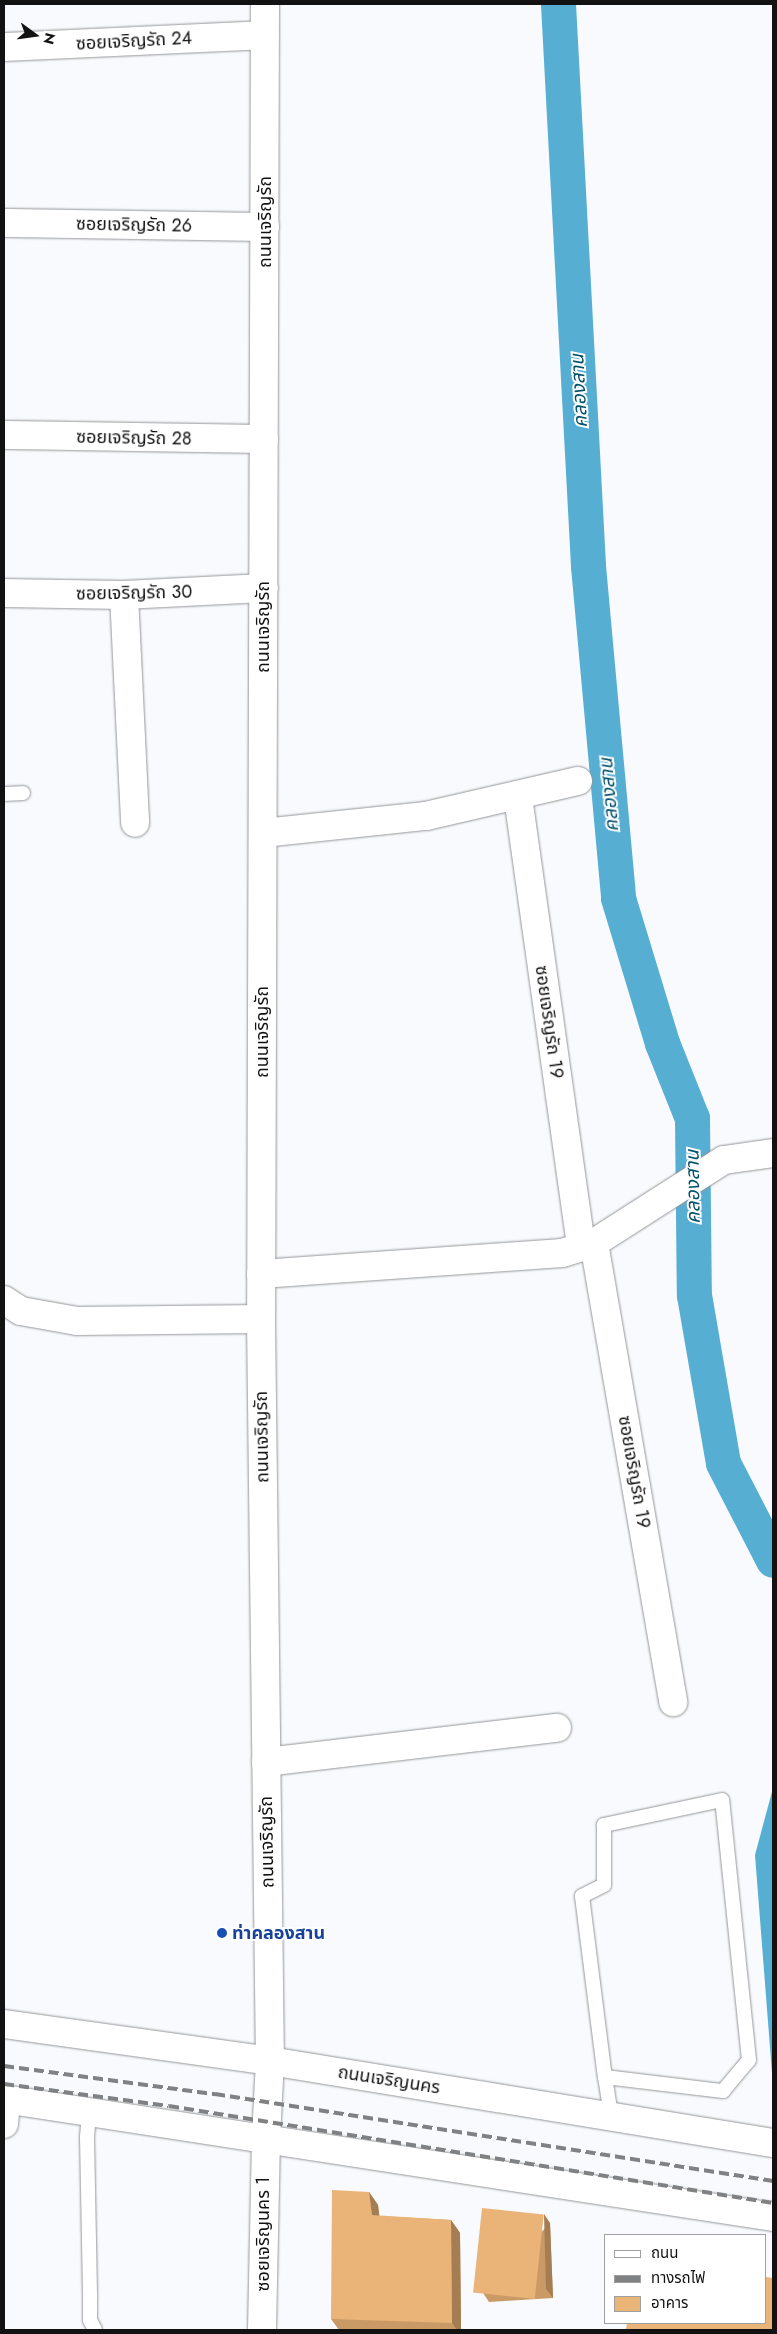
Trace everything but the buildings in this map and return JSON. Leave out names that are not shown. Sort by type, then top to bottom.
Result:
[{"type":"street","name":"ถนนเจริญรัถ","points":[[265,4],[261,1319],[270,2060],[266,2137]]},
{"type":"street","name":"ซอยเจริญรัถ 24","points":[[4,47],[265,35]]},
{"type":"street","name":"ซอยเจริญรัถ 26","points":[[4,224],[265,227]]},
{"type":"street","name":"ซอยเจริญรัถ 28","points":[[4,435],[264,439]]},
{"type":"street","name":"ซอยเจริญรัถ 30","points":[[4,593],[124,594],[264,588]]},
{"type":"street","points":[[124,594],[135,823]]},
{"type":"street","points":[[263,833],[426,816],[518,797],[578,781]]},
{"type":"street","name":"ซอยเจริญรัถ 19","points":[[518,797],[588,1245],[673,1702]]},
{"type":"street","points":[[261,1274],[562,1253],[588,1245],[640,1216],[683,1184],[724,1160],[773,1153]]},
{"type":"street","points":[[4,1300],[21,1311],[77,1321],[261,1319]]},
{"type":"street","points":[[266,1762],[557,1728]]},
{"type":"street","name":"ถนนเจริญนคร","points":[[4,2024],[270,2060],[767,2142]]},
{"type":"street","points":[[4,2107],[89,2114],[266,2137],[773,2217]]},
{"type":"street","name":"ซอยเจริญนคร 1","points":[[262,2330],[266,2137]]},
{"type":"lane","points":[[4,794],[23,792]]},
{"type":"lane","points":[[606,2077],[723,2091],[750,2060],[722,1800],[604,1825],[604,1885],[582,1896],[610,2116]]},
{"type":"lane","points":[[89,2114],[87,2138],[90,2320],[95,2330]]},
{"type":"water","points":[[773,1788],[773,2086],[755,1855]]},
{"type":"waterway","name":"คลองสาน","points":[[558,4],[588,566],[618,898],[662,1043],[692,1118],[694,1295],[723,1463],[773,1560]]},
{"type":"railway","points":[[4,2066],[215,2094],[773,2181]]},
{"type":"railway","points":[[4,2084],[169,2106],[773,2203]]},
{"type":"place","name":"ท่าคลองสาน","points":[[222,1933]]}]
